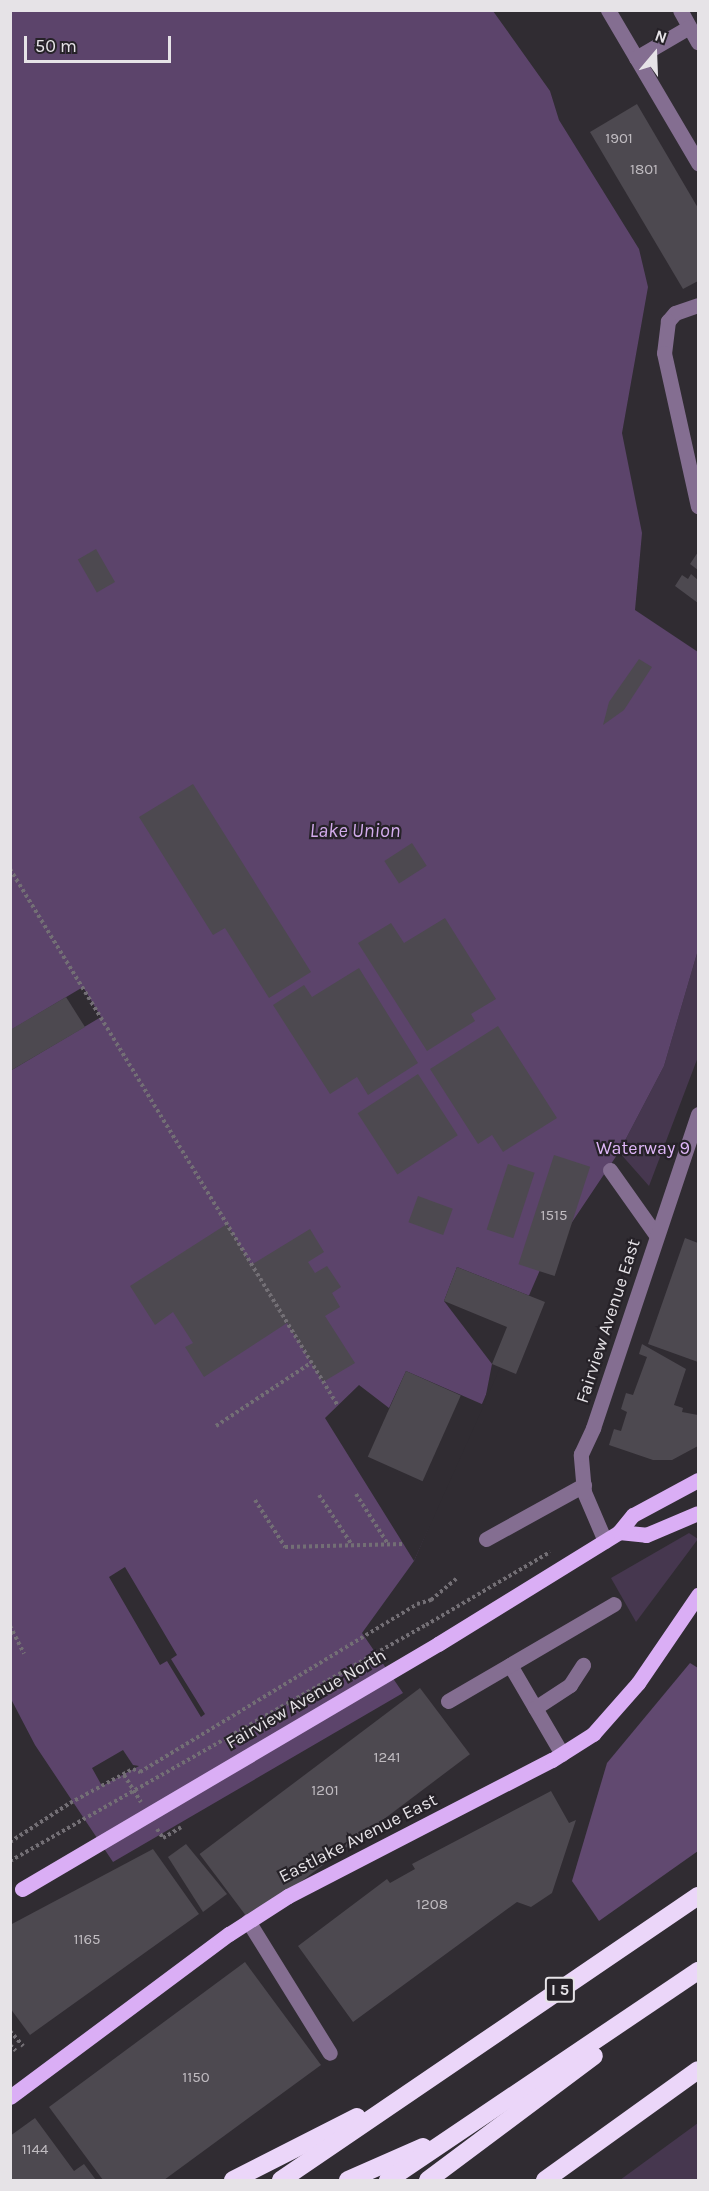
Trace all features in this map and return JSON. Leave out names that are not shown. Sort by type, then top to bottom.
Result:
[{"type":"highway","name":"I 5","points":[[281,2181],[699,1896]]},
{"type":"highway","points":[[388,2181],[699,1971]]},
{"type":"highway","points":[[428,2181],[699,1978]]},
{"type":"highway","points":[[545,2181],[699,2070]]},
{"type":"highway","points":[[233,2181],[422,2084]]},
{"type":"highway","points":[[348,2181],[472,2126]]},
{"type":"main road","name":"Fairview Avenue North","points":[[16,1892],[438,1644],[619,1532],[633,1515],[699,1480]]},
{"type":"main road","points":[[619,1532],[646,1535],[699,1513]]},
{"type":"main road","name":"Eastlake Avenue East","points":[[10,2097],[248,1921],[288,1896],[562,1754],[593,1734],[614,1714],[699,1595]]},
{"type":"street","points":[[608,10],[699,163]]},
{"type":"street","points":[[680,10],[699,42]]},
{"type":"street","points":[[636,58],[690,27]]},
{"type":"street","points":[[699,305],[675,313],[668,321],[664,353],[699,506]]},
{"type":"street","name":"Fairview Avenue East","points":[[604,1541],[584,1485],[581,1454],[593,1428],[656,1235],[699,1114]]},
{"type":"street","points":[[610,1170],[656,1235]]},
{"type":"street","points":[[486,1539],[584,1485]]},
{"type":"street","points":[[448,1701],[614,1604]]},
{"type":"street","points":[[510,1665],[562,1754]]},
{"type":"street","points":[[535,1708],[570,1685],[583,1665]]},
{"type":"street","points":[[248,1921],[330,2053]]},
{"type":"path","points":[[10,869],[338,1406]]},
{"type":"path","points":[[216,1426],[311,1363]]},
{"type":"path","points":[[356,1494],[388,1544]]},
{"type":"path","points":[[319,1495],[352,1545]]},
{"type":"path","points":[[255,1500],[285,1547],[404,1544]]},
{"type":"path","points":[[10,1861],[426,1625],[555,1549]]},
{"type":"path","points":[[10,1842],[70,1803],[133,1769],[140,1772],[417,1604],[431,1600],[456,1579]]},
{"type":"path","points":[[10,1626],[24,1654]]},
{"type":"path","points":[[10,2031],[23,2046]]},
{"type":"path","points":[[10,2045],[16,2051]]},
{"type":"green space","name":"Waterway 9","points":[[698,950],[698,1057],[649,1186],[619,1152],[664,1066]]},
{"type":"green space","points":[[689,1533],[698,1539],[636,1622],[611,1578]]},
{"type":"green space","points":[[698,2123],[698,2180],[620,2180]]},
{"type":"shaded area","points":[[690,1663],[698,1668],[698,1851],[599,1921],[572,1881],[607,1763]]},
{"type":"water","name":"Lake Union","points":[[10,11],[493,11],[550,91],[559,120],[639,249],[648,287],[622,433],[642,533],[635,610],[698,652],[698,950],[664,1066],[619,1152],[540,1270],[414,1561],[362,1633],[403,1693],[113,1862],[35,1745],[11,1699]]},
{"type":"pier","points":[[83,987],[101,1017],[10,1071],[11,1030]]},
{"type":"pier","points":[[457,1267],[530,1296],[484,1405],[492,1364],[444,1301]]},
{"type":"pier","points":[[406,1371],[484,1405],[414,1561],[325,1418],[359,1385],[389,1408]]},
{"type":"pier","points":[[125,1567],[177,1655],[171,1659],[205,1714],[201,1717],[167,1661],[160,1665],[109,1577]]},
{"type":"pier","points":[[123,1750],[133,1765],[139,1766],[102,1786],[92,1768]]},
{"type":"building","points":[[637,104],[698,208],[698,281],[683,289],[590,132]]},
{"type":"building","points":[[96,549],[115,582],[97,592],[78,560]]},
{"type":"building","points":[[698,552],[698,570],[690,564]]},
{"type":"building","points":[[691,574],[698,580],[698,603],[675,586],[682,575],[688,579]]},
{"type":"building","points":[[639,659],[652,667],[624,710],[603,725],[609,702]]},
{"type":"building","points":[[193,784],[311,972],[269,998],[225,928],[213,935],[139,817]]},
{"type":"building","points":[[412,843],[427,866],[399,884],[384,861]]},
{"type":"building","points":[[445,918],[496,999],[471,1014],[475,1021],[427,1051],[358,943],[391,923],[404,943]]},
{"type":"building","points":[[359,968],[418,1063],[368,1095],[357,1077],[330,1094],[273,1005],[304,985],[312,997]]},
{"type":"building","points":[[66,997],[85,1027],[10,1071],[10,1030]]},
{"type":"building","points":[[498,1026],[557,1118],[503,1152],[492,1135],[478,1144],[430,1069]]},
{"type":"building","points":[[418,1074],[458,1135],[397,1174],[358,1113]]},
{"type":"building","points":[[554,1155],[590,1167],[555,1276],[518,1264]]},
{"type":"building","points":[[508,1164],[535,1173],[513,1238],[487,1230]]},
{"type":"building","points":[[418,1196],[453,1209],[443,1235],[408,1222]]},
{"type":"building","points":[[227,1224],[251,1265],[310,1229],[324,1252],[308,1262],[315,1273],[327,1266],[341,1287],[332,1293],[340,1307],[325,1316],[355,1363],[323,1382],[287,1323],[204,1377],[185,1347],[193,1343],[173,1312],[155,1325],[130,1286]]},
{"type":"building","points":[[685,1238],[698,1243],[698,1362],[648,1344]]},
{"type":"building","points":[[457,1267],[545,1302],[516,1374],[492,1364],[507,1327],[444,1301]]},
{"type":"building","points":[[642,1344],[686,1369],[674,1405],[683,1408],[682,1412],[698,1415],[698,1446],[672,1460],[653,1460],[609,1445],[614,1429],[621,1431],[627,1412],[621,1409],[626,1393],[633,1395],[647,1357],[639,1354]]},
{"type":"building","points":[[406,1371],[461,1395],[423,1481],[368,1457]]},
{"type":"building","points":[[420,1688],[470,1754],[250,1920],[200,1854]]},
{"type":"building","points":[[551,1791],[569,1823],[576,1820],[552,1893],[531,1907],[517,1902],[353,2022],[298,1946],[387,1879],[390,1883],[415,1869],[412,1864]]},
{"type":"building","points":[[186,1844],[227,1894],[203,1912],[168,1857]]},
{"type":"building","points":[[153,1849],[199,1914],[30,2035],[10,2008],[10,1925]]},
{"type":"building","points":[[245,1962],[321,2065],[164,2180],[103,2180],[49,2107]]},
{"type":"building","points":[[35,2118],[74,2171],[84,2164],[96,2180],[10,2180],[10,2136]]}]
